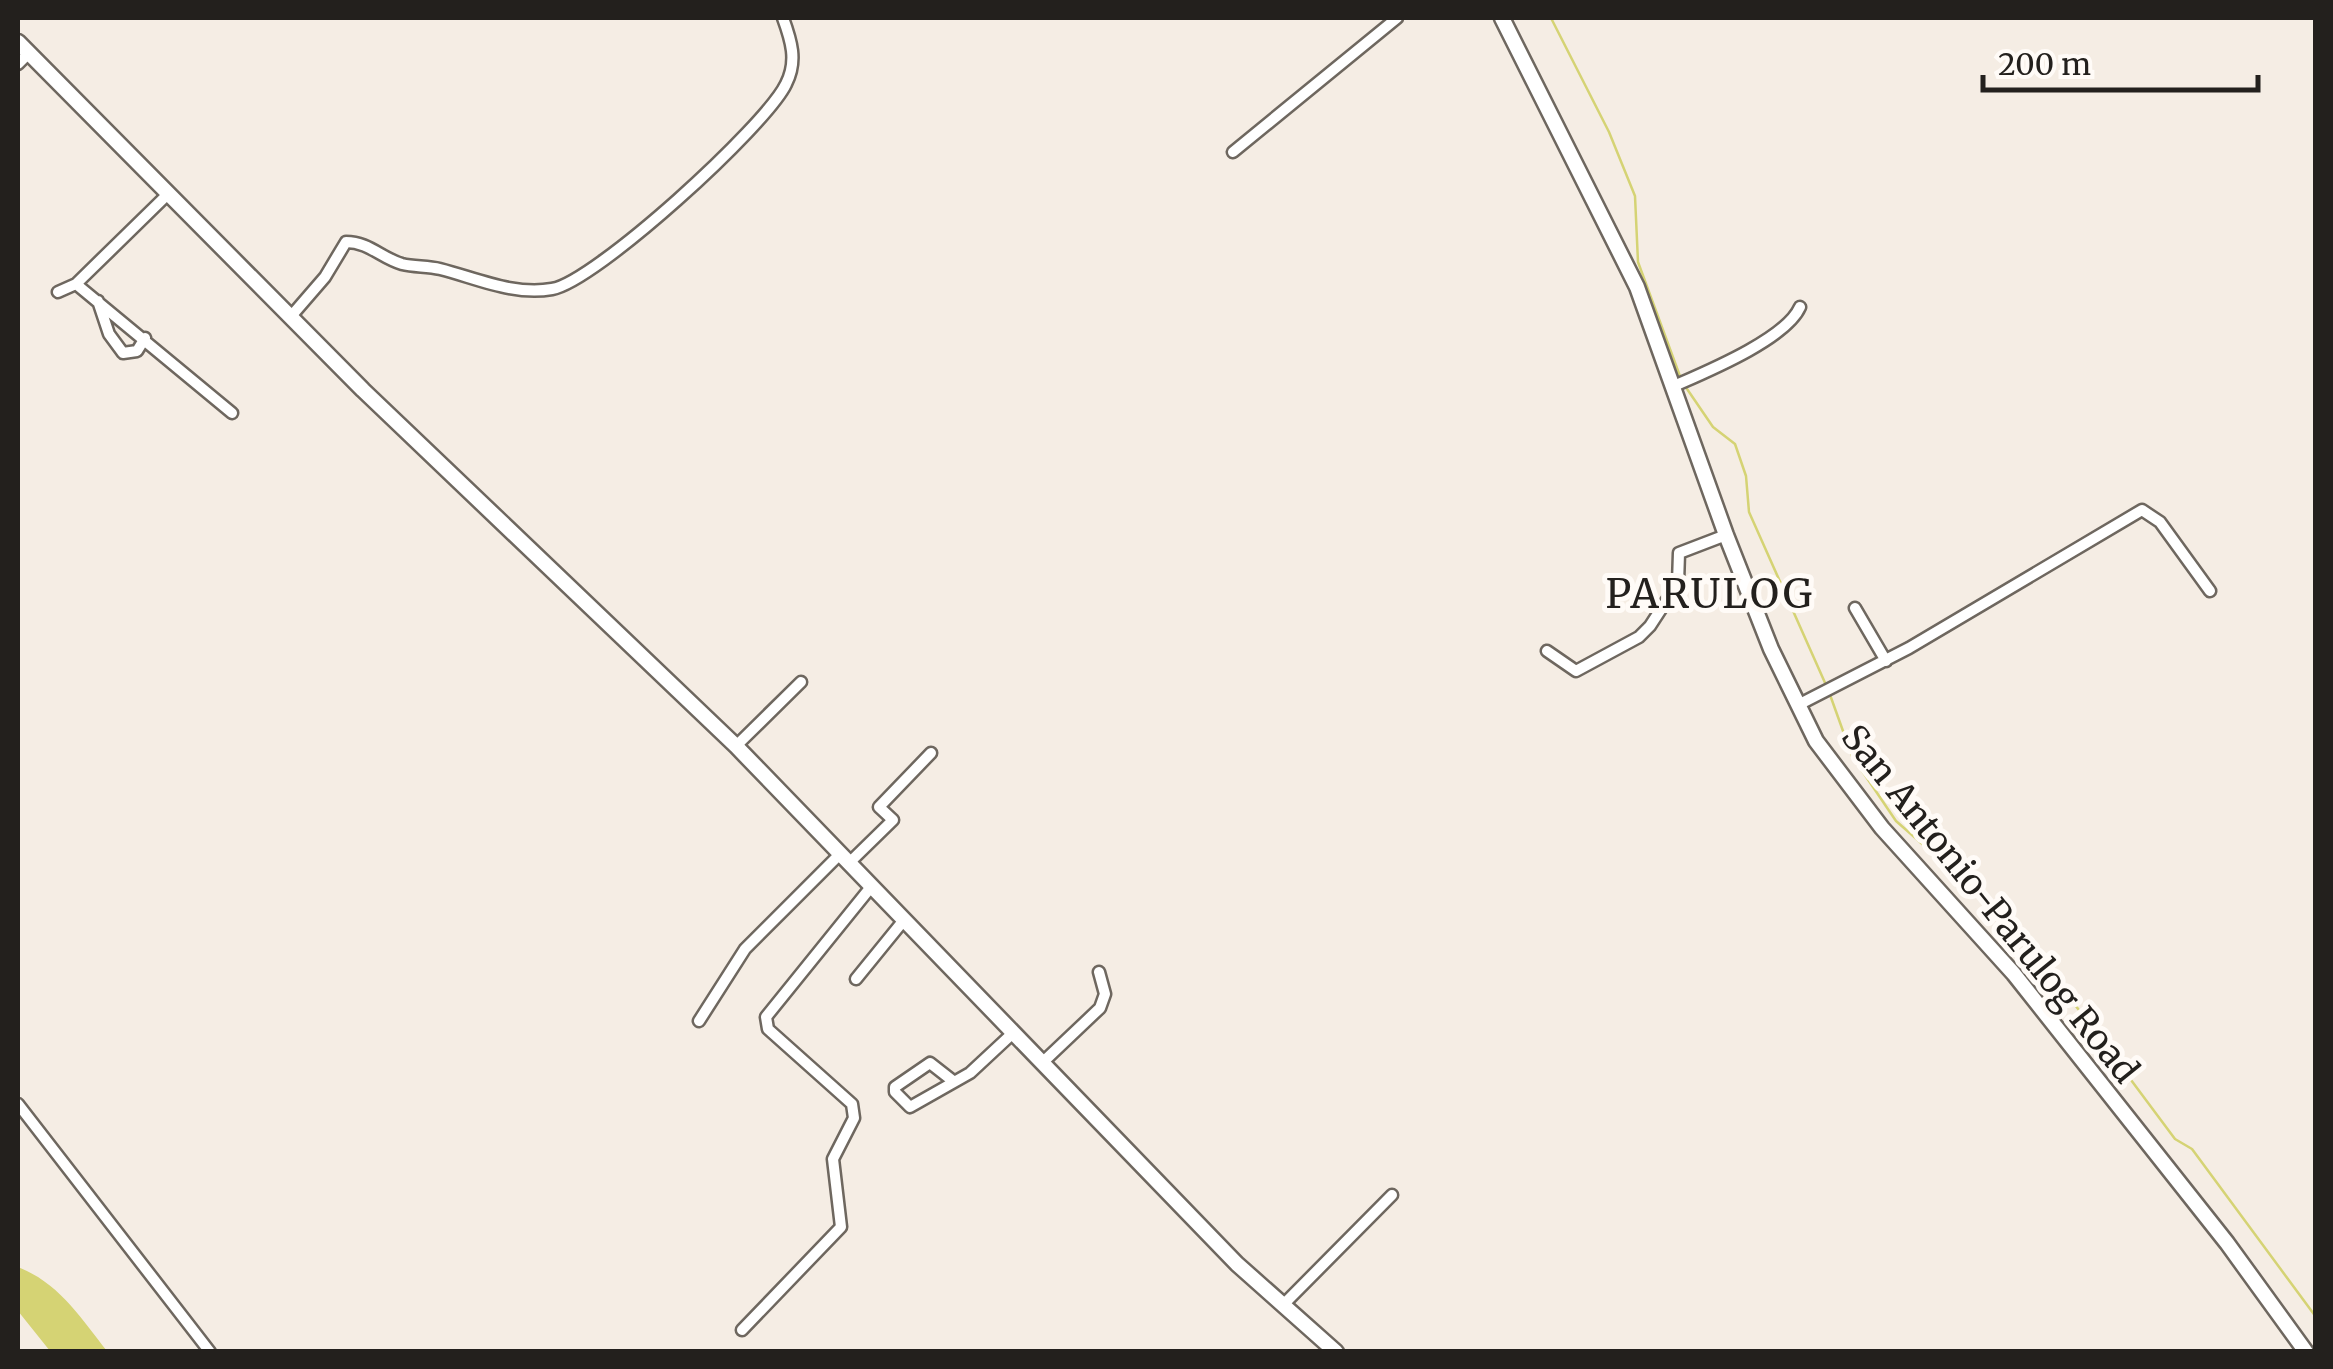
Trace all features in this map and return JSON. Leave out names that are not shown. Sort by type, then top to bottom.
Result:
[{"type":"street","points":[[292,314],[325,277],[346,242],[361,242],[398,263],[435,267],[523,291],[554,289],[585,276],[716,166],[786,85],[793,58],[783,18]]},
{"type":"street","points":[[1233,152],[1398,18]]},
{"type":"street","name":"San Antonio-Parulog Road","points":[[1502,18],[1637,286],[1679,384],[1726,535],[1770,649],[1816,741],[1882,828],[2014,974],[2228,1243],[2306,1352]]},
{"type":"street","points":[[21,53],[292,314],[406,432],[736,746],[1236,1264],[1336,1352]]},
{"type":"street","points":[[58,292],[76,284],[168,194]]},
{"type":"street","points":[[76,284],[232,413]]},
{"type":"street","points":[[98,301],[109,334],[123,353],[137,351],[144,338]]},
{"type":"street","points":[[1679,384],[1734,361],[1792,320],[1800,307]]},
{"type":"street","points":[[1798,705],[1886,661],[2142,510],[2160,522],[2210,591]]},
{"type":"street","points":[[1547,651],[1576,671],[1639,638],[1678,583],[1679,553],[1726,535]]},
{"type":"street","points":[[1855,608],[1886,661]]},
{"type":"street","points":[[736,746],[800,682]]},
{"type":"street","points":[[699,1021],[745,949],[893,820],[879,807],[931,752]]},
{"type":"street","points":[[742,1330],[841,1227],[833,1160],[854,1118],[852,1104],[768,1028],[766,1017],[871,887]]},
{"type":"street","points":[[856,979],[904,920]]},
{"type":"street","points":[[1042,1062],[1100,1008],[1105,994],[1099,972]]},
{"type":"street","points":[[953,1080],[930,1064],[895,1087],[894,1092],[910,1107],[970,1073],[1013,1033]]},
{"type":"street","points":[[18,1104],[210,1352]]},
{"type":"street","points":[[1284,1304],[1392,1194]]},
{"type":"shaded area","points":[[18,1267],[57,1292],[107,1351],[50,1351],[18,1311]]},
{"type":"waterway","points":[[1551,18],[1609,132],[1635,196],[1638,262],[1681,379]]},
{"type":"waterway","points":[[1685,386],[1713,427],[1735,444],[1746,476],[1749,512],[1826,685]]},
{"type":"waterway","points":[[1829,692],[1852,756],[1896,821],[2017,927],[2175,1139],[2192,1149],[2316,1317]]},
{"type":"district","name":"PARULOG","points":[[1710,594]]}]
